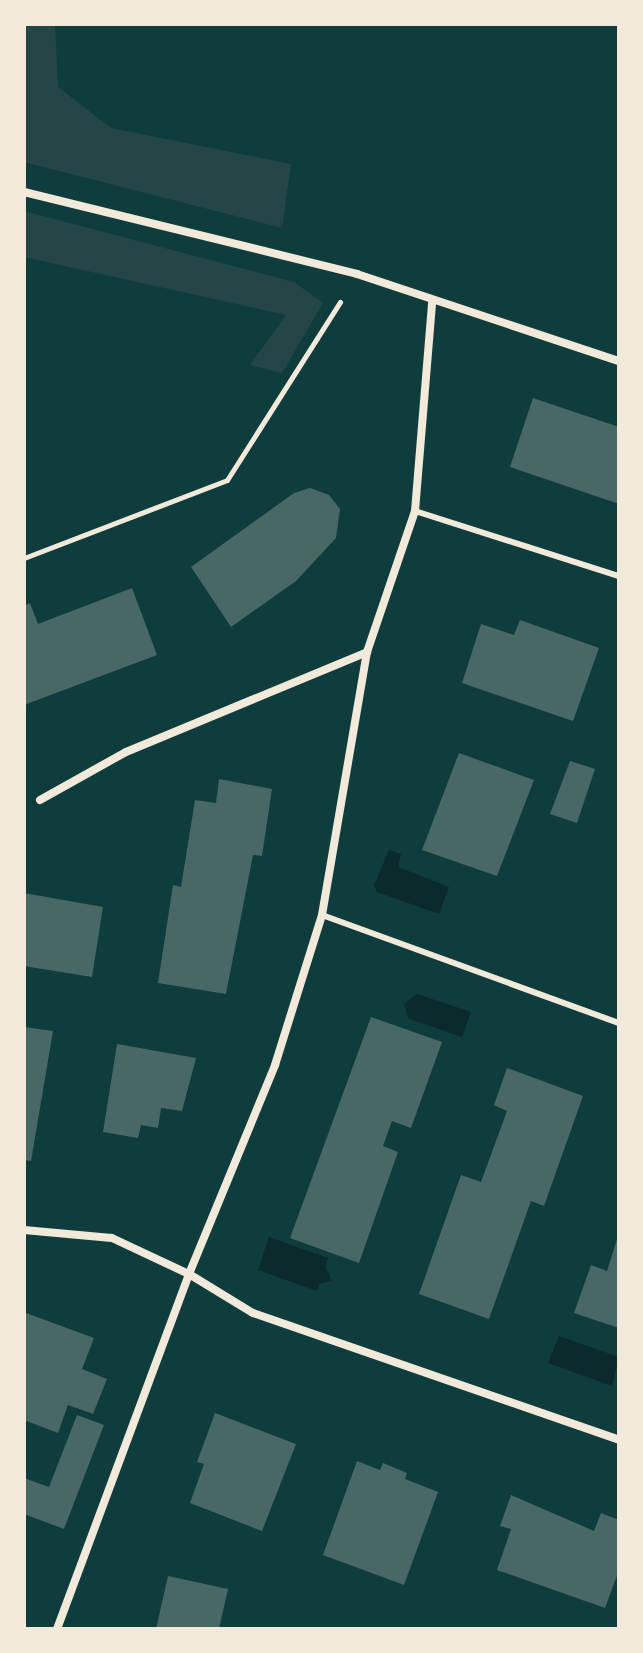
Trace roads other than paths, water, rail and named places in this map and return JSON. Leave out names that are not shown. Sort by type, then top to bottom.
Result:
[{"type":"street","points":[[24,192],[357,274],[432,302],[619,361]]},
{"type":"street","points":[[57,1629],[189,1274],[275,1065],[322,915],[367,652],[415,511],[432,302]]},
{"type":"street","points":[[40,800],[126,752],[367,652]]},
{"type":"street","points":[[24,1230],[112,1238],[189,1274],[253,1313],[619,1440]]},
{"type":"lane","points":[[415,511],[619,576]]},
{"type":"lane","points":[[322,915],[619,1023]]}]
